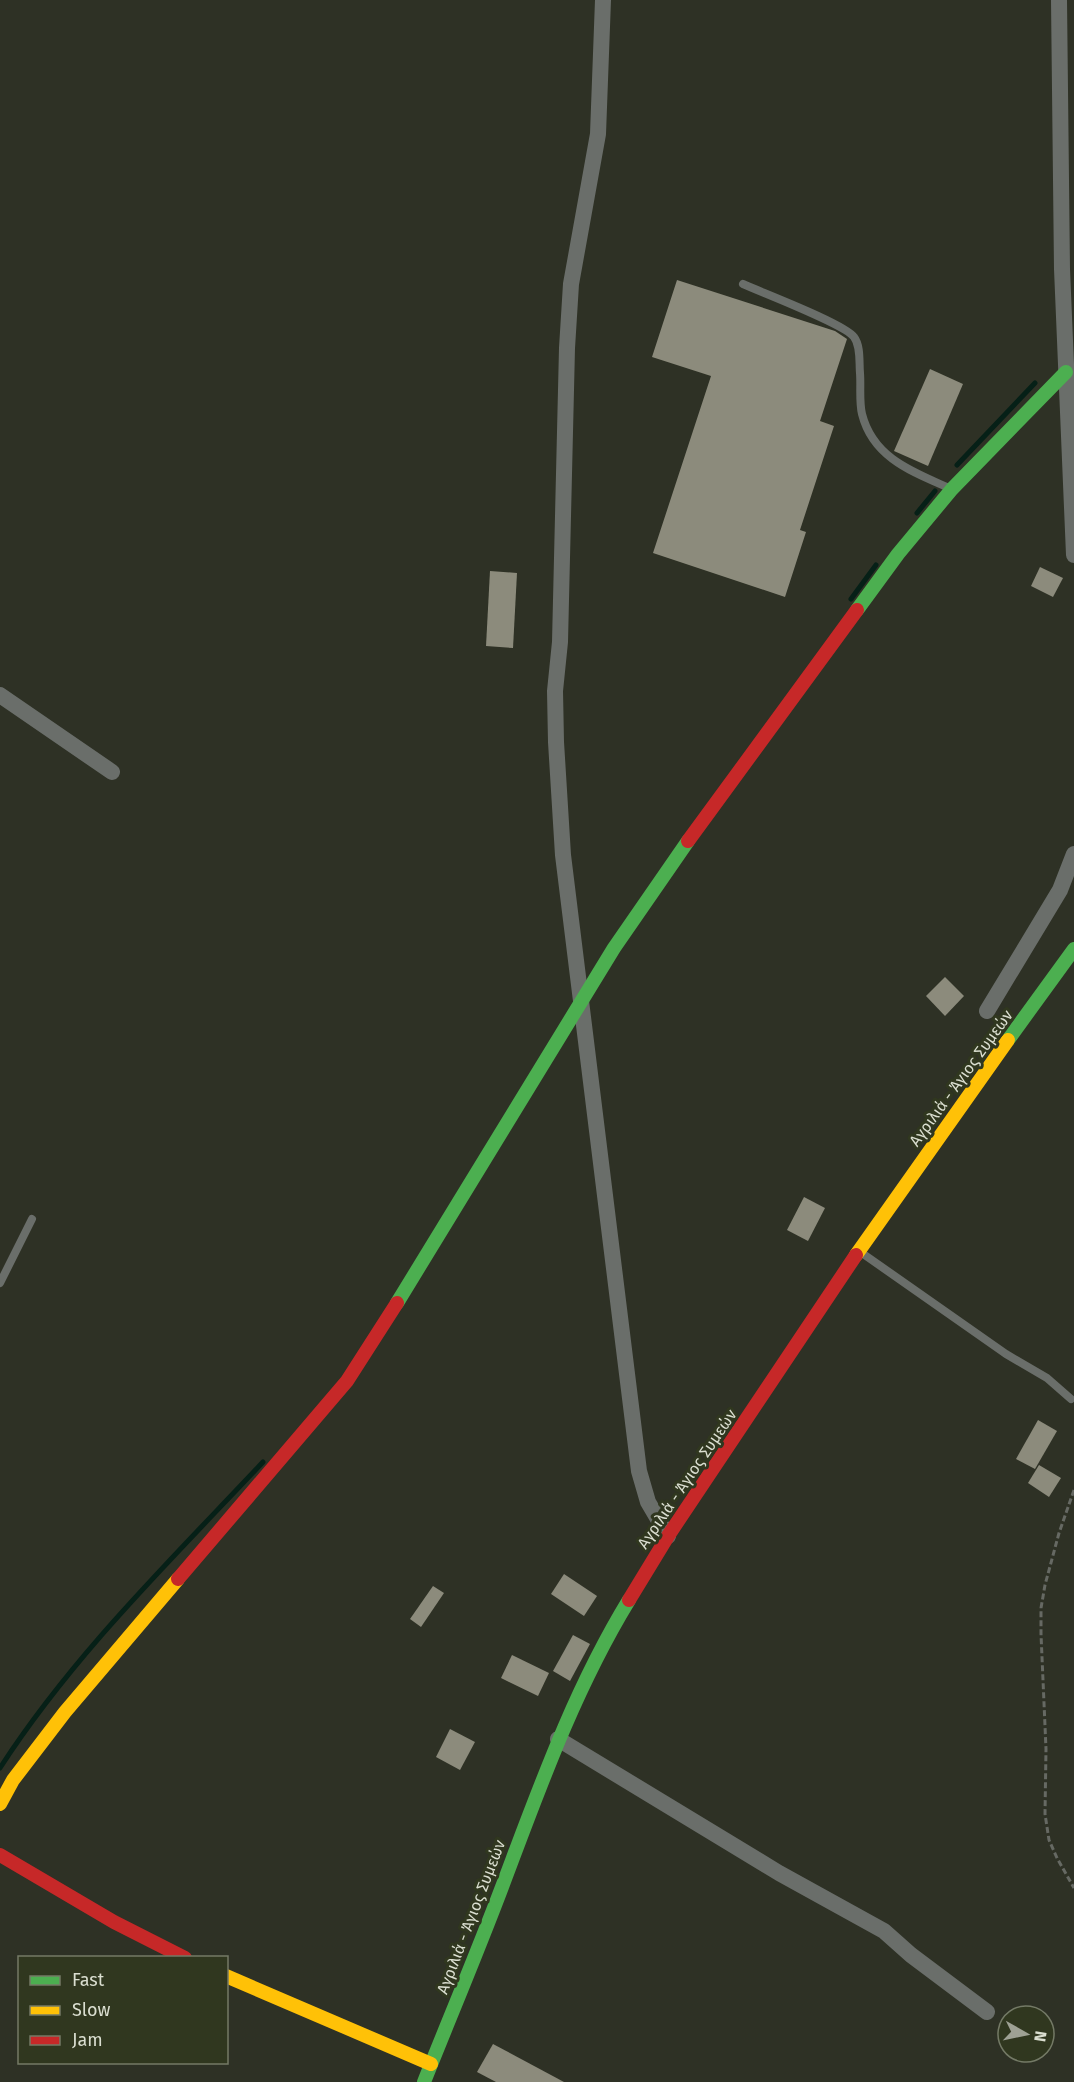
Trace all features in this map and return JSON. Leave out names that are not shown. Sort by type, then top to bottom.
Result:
[{"type":"street","points":[[603,0],[598,134],[571,294],[564,429],[560,642],[555,691],[556,742],[563,855],[639,1471],[648,1502],[668,1536]]},
{"type":"street","points":[[1059,0],[1059,146],[1074,555]]},
{"type":"street","points":[[0,1804],[13,1780],[72,1703],[347,1382],[422,1265],[614,948],[697,829],[898,554],[952,489],[1066,372]]},
{"type":"street","points":[[0,694],[112,772]]},
{"type":"street","points":[[987,1011],[1060,890],[1074,854]]},
{"type":"street","name":"Αγριλιά - Άγιος Συμεών","points":[[424,2082],[501,1890],[558,1739],[622,1610],[668,1536],[859,1251],[966,1097],[1074,948]]},
{"type":"street","points":[[558,1739],[759,1861],[884,1931],[911,1955],[987,2012]]},
{"type":"street","points":[[0,1855],[76,1901],[149,1942],[180,1956]]},
{"type":"street","points":[[228,1977],[431,2064]]},
{"type":"lane","points":[[744,284],[819,317],[847,331],[855,338],[858,350],[862,414],[871,436],[885,454],[903,468],[952,489]]},
{"type":"lane","points":[[0,1284],[32,1219]]},
{"type":"lane","points":[[859,1251],[1005,1354],[1047,1378],[1071,1399]]},
{"type":"path","points":[[1074,1490],[1059,1533],[1041,1608],[1046,1749],[1045,1814],[1049,1839],[1074,1888]]},
{"type":"building","points":[[677,280],[835,331],[847,339],[820,421],[834,426],[800,530],[806,532],[785,597],[653,553],[711,376],[652,357]]},
{"type":"building","points":[[930,369],[963,384],[928,466],[894,451]]},
{"type":"building","points":[[1040,567],[1063,578],[1053,597],[1031,586]]},
{"type":"building","points":[[490,571],[517,573],[513,648],[486,646]]},
{"type":"building","points":[[945,977],[964,996],[945,1016],[926,996]]},
{"type":"building","points":[[804,1197],[825,1208],[808,1241],[787,1230]]},
{"type":"building","points":[[1038,1420],[1057,1431],[1035,1469],[1016,1459]]},
{"type":"building","points":[[1039,1465],[1061,1478],[1049,1497],[1028,1483]]},
{"type":"building","points":[[564,1574],[597,1596],[584,1616],[551,1594]]},
{"type":"building","points":[[433,1586],[444,1593],[421,1627],[410,1619]]},
{"type":"building","points":[[573,1635],[590,1644],[570,1681],[553,1671]]},
{"type":"building","points":[[512,1655],[549,1673],[538,1696],[501,1678]]},
{"type":"building","points":[[450,1729],[475,1742],[460,1770],[436,1757]]},
{"type":"building","points":[[493,2044],[564,2082],[496,2082],[477,2072]]},
{"type":"waterway","points":[[957,465],[1035,383]]},
{"type":"waterway","points":[[917,513],[935,491]]},
{"type":"waterway","points":[[851,599],[876,565]]},
{"type":"waterway","points":[[0,1768],[28,1726],[91,1647],[263,1462]]},
{"type":"traffic: fast","points":[[857,610],[898,554],[952,489],[1066,372]]},
{"type":"traffic: fast","points":[[397,1303],[614,948],[688,841]]},
{"type":"traffic: fast","points":[[1008,1040],[1074,949]]},
{"type":"traffic: fast","points":[[424,2082],[559,1740],[591,1669],[629,1600]]},
{"type":"traffic: slow","points":[[856,1255],[1008,1040]]},
{"type":"traffic: slow","points":[[0,1804],[13,1780],[65,1712],[178,1579]]},
{"type":"traffic: slow","points":[[228,1977],[431,2064]]},
{"type":"traffic: jam","points":[[688,841],[857,610]]},
{"type":"traffic: jam","points":[[629,1600],[668,1536],[856,1255]]},
{"type":"traffic: jam","points":[[178,1579],[347,1381],[397,1303]]},
{"type":"traffic: jam","points":[[0,1855],[114,1922],[181,1956]]}]
